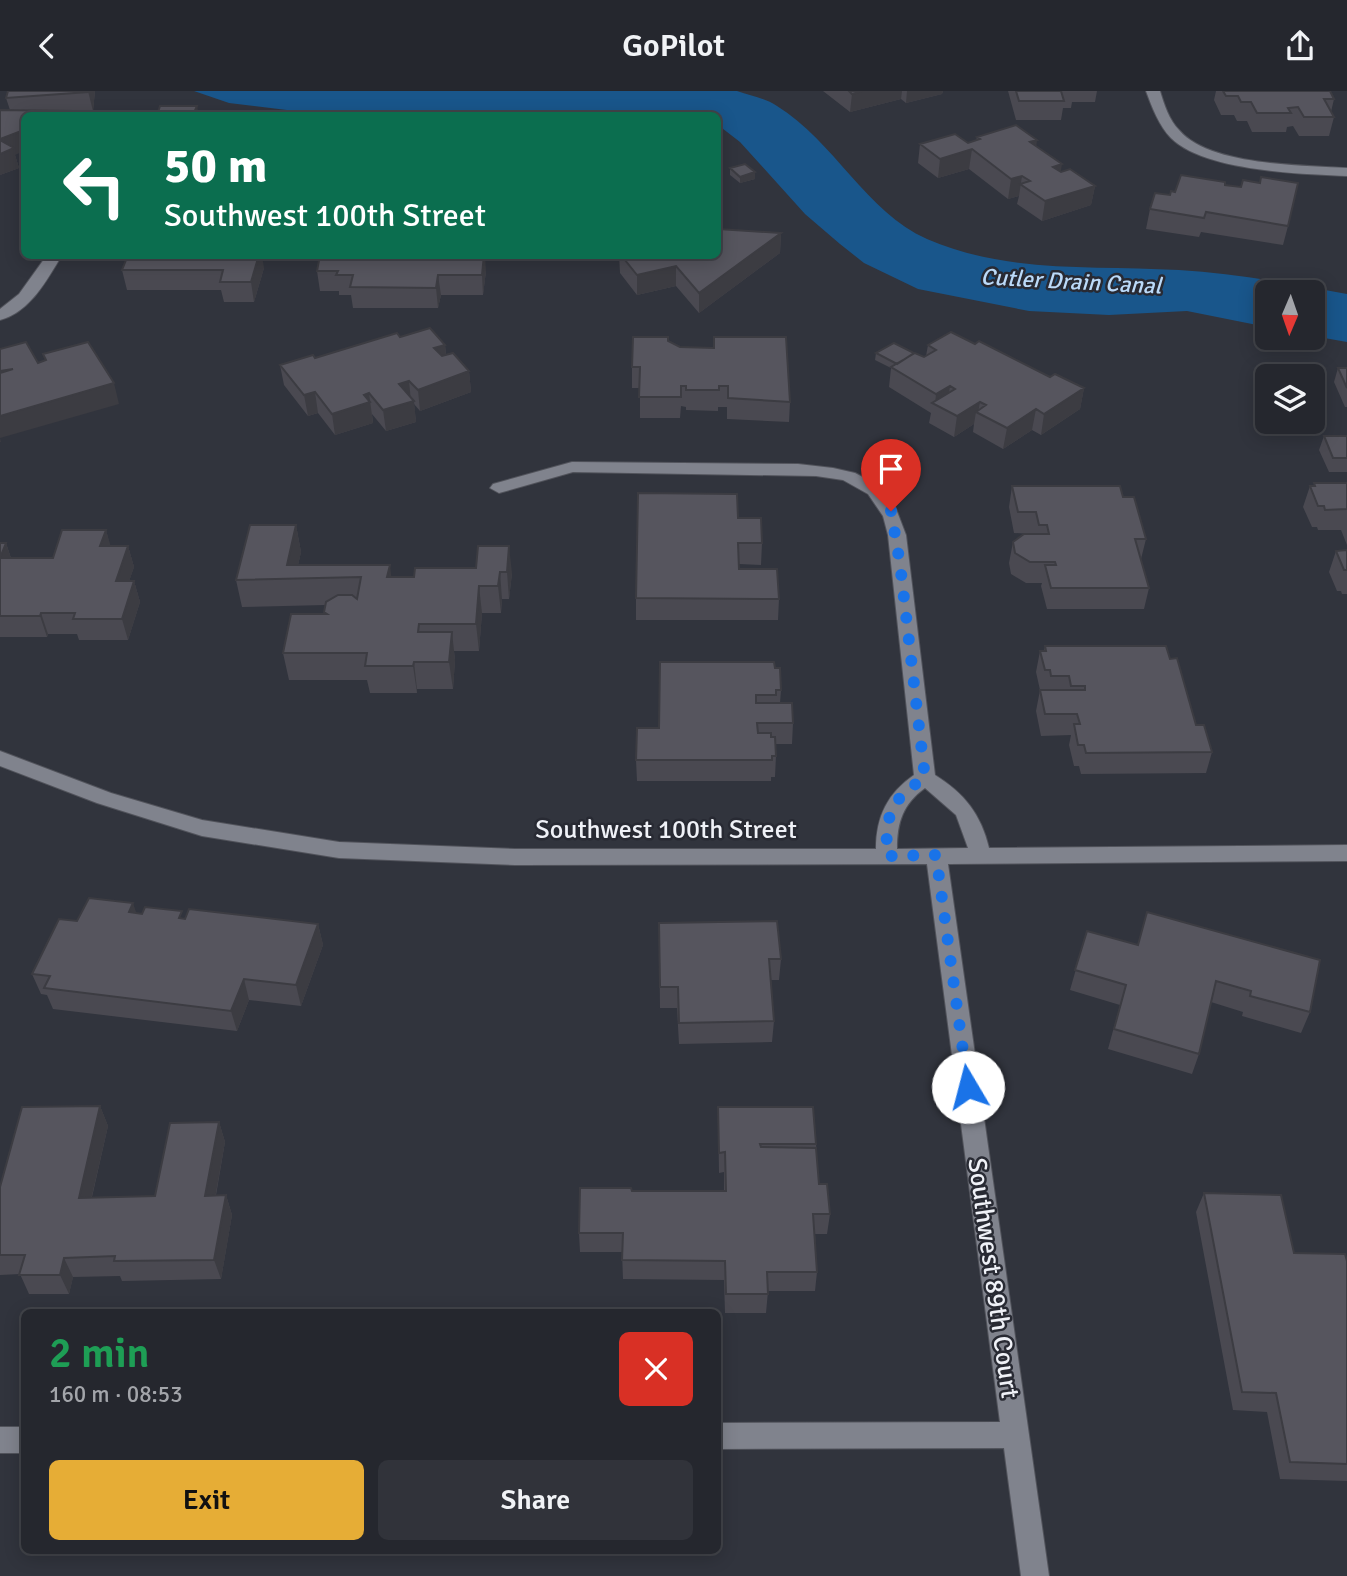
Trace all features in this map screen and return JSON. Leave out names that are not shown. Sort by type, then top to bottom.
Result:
[{"type":"street","points":[[1153,91],[1174,134],[1184,143],[1205,152],[1255,163],[1347,172]]},
{"type":"street","points":[[0,315],[17,307],[52,259]]},
{"type":"street","points":[[499,488],[572,467],[799,469],[836,473],[865,482],[887,501],[895,527],[925,778]]},
{"type":"street","name":"Southwest 100th Street","points":[[0,758],[161,817],[245,837],[339,850],[515,857],[1347,853]]},
{"type":"street","points":[[925,778],[954,796],[975,829],[981,855]]},
{"type":"street","points":[[887,856],[887,822],[895,804],[905,790],[925,778]]},
{"type":"street","name":"Southwest 89th Court","points":[[936,855],[1035,1576]]},
{"type":"street","points":[[721,1436],[1016,1435]]},
{"type":"street","points":[[0,1440],[21,1440]]},
{"type":"water","name":"Cutler Drain Canal","points":[[194,91],[737,91],[772,103],[797,121],[886,212],[927,239],[988,258],[1020,263],[1200,271],[1269,280],[1255,280],[1255,325],[1187,311],[1109,315],[1029,311],[918,289],[864,263],[805,214],[740,142],[721,127],[721,112],[295,111],[229,103]]},
{"type":"water","points":[[1325,290],[1347,294],[1347,342],[1325,338]]},
{"type":"building","points":[[8,91],[88,91],[88,92],[6,98]]},
{"type":"building","points":[[1016,91],[1061,91],[1064,101],[1019,101]]},
{"type":"building","points":[[1223,91],[1330,91],[1334,99],[1324,99],[1334,117],[1304,117],[1298,107],[1288,108],[1291,113],[1257,113],[1251,102],[1241,102],[1238,96],[1226,96]]},
{"type":"building","points":[[160,106],[197,106],[194,112],[158,112]]},
{"type":"building","points":[[0,110],[71,111],[21,112],[21,131],[0,139]]},
{"type":"building","points":[[1016,125],[1037,140],[1030,142],[1062,164],[1053,167],[1061,172],[1070,169],[1095,186],[1045,201],[1020,184],[1030,181],[1022,176],[1011,179],[972,149],[940,159],[920,144],[955,134],[968,143],[980,139],[977,137]]},
{"type":"building","points":[[0,140],[14,148],[0,154]]},
{"type":"building","points":[[745,164],[755,172],[740,177],[730,168]]},
{"type":"building","points":[[1181,175],[1241,187],[1243,180],[1260,183],[1261,177],[1298,183],[1288,226],[1206,212],[1204,218],[1150,209],[1155,193],[1170,195],[1171,191],[1175,192]]},
{"type":"building","points":[[721,229],[781,233],[699,293],[676,266],[637,275],[624,259],[721,259]]},
{"type":"building","points":[[126,259],[258,259],[251,282],[220,282],[223,270],[122,270]]},
{"type":"building","points":[[319,259],[484,259],[482,275],[438,275],[436,288],[350,287],[353,275],[336,275],[338,271],[317,271]]},
{"type":"building","points":[[430,328],[445,345],[434,348],[442,356],[453,353],[469,371],[418,390],[409,381],[399,384],[414,401],[383,410],[369,393],[364,395],[370,402],[332,414],[315,392],[304,395],[280,365],[313,355],[315,358],[397,333],[400,337]]},
{"type":"building","points":[[951,332],[975,344],[979,341],[1050,377],[1055,374],[1084,388],[1044,414],[1036,409],[1007,428],[976,412],[986,405],[980,402],[957,416],[932,403],[955,389],[950,386],[936,394],[891,367],[915,353],[924,357],[936,350],[928,345]]},
{"type":"building","points":[[633,337],[668,337],[668,341],[680,347],[714,348],[714,337],[786,337],[790,402],[728,398],[728,386],[719,386],[719,390],[686,390],[686,386],[681,386],[681,397],[639,397],[640,367],[632,367]]},
{"type":"building","points":[[26,342],[38,363],[46,360],[43,354],[88,342],[114,383],[0,416],[0,373],[13,369],[0,371],[0,349]]},
{"type":"building","points":[[894,343],[914,353],[897,364],[876,353]]},
{"type":"building","points":[[1338,368],[1347,368],[1347,388]]},
{"type":"building","points":[[1324,436],[1347,436],[1347,458],[1333,458]]},
{"type":"building","points":[[1314,483],[1347,483],[1347,509],[1325,510],[1324,506],[1318,506],[1310,486],[1315,486]]},
{"type":"building","points":[[1012,486],[1120,486],[1123,497],[1134,497],[1146,539],[1135,539],[1149,588],[1051,588],[1045,565],[1056,565],[1055,562],[1030,562],[1015,553],[1013,542],[1024,534],[1049,534],[1047,525],[1039,525],[1036,512],[1018,512]]},
{"type":"building","points":[[638,493],[737,494],[738,518],[761,518],[762,543],[738,543],[739,569],[777,569],[779,599],[636,598]]},
{"type":"building","points":[[250,525],[296,525],[287,565],[390,565],[387,577],[414,577],[415,568],[476,568],[478,546],[509,546],[507,572],[500,572],[498,586],[479,586],[476,624],[419,624],[418,632],[452,632],[449,662],[414,662],[413,666],[365,666],[367,653],[283,653],[291,614],[327,614],[324,612],[326,602],[338,595],[352,595],[357,599],[361,577],[236,580]]},
{"type":"building","points":[[62,530],[106,530],[100,546],[128,546],[116,581],[134,581],[122,619],[73,619],[75,613],[0,616],[0,558],[53,558]]},
{"type":"building","points":[[0,543],[6,543],[0,558]]},
{"type":"building","points":[[1347,550],[1347,570],[1344,570],[1336,551]]},
{"type":"building","points":[[1045,646],[1166,646],[1170,659],[1177,658],[1196,725],[1204,725],[1212,752],[1086,753],[1084,745],[1078,745],[1074,724],[1080,724],[1077,714],[1045,714],[1040,690],[1085,690],[1085,686],[1071,686],[1069,676],[1051,676],[1050,670],[1045,670],[1040,651],[1046,651]]},
{"type":"building","points":[[660,662],[774,662],[775,668],[780,668],[781,690],[776,690],[776,695],[756,695],[756,703],[792,703],[793,723],[757,723],[758,733],[771,733],[771,737],[775,737],[776,756],[772,756],[772,760],[636,760],[637,728],[659,728]]},
{"type":"building","points":[[89,898],[133,903],[129,912],[142,914],[145,907],[182,911],[179,918],[185,919],[189,909],[318,924],[296,985],[244,979],[231,1011],[44,988],[50,976],[32,974],[59,919],[77,921]]},
{"type":"building","points":[[1147,912],[1320,960],[1310,1012],[1250,996],[1251,991],[1216,981],[1199,1054],[1114,1029],[1126,985],[1075,970],[1087,931],[1138,945]]},
{"type":"building","points":[[777,921],[781,959],[769,959],[774,1021],[679,1023],[678,987],[660,987],[659,923]]},
{"type":"building","points":[[100,1106],[79,1198],[155,1196],[170,1123],[219,1122],[205,1196],[226,1195],[214,1260],[114,1261],[115,1256],[64,1258],[60,1275],[19,1275],[25,1255],[0,1255],[0,1187],[22,1107]]},
{"type":"building","points":[[718,1107],[813,1107],[816,1144],[760,1144],[761,1147],[816,1148],[819,1184],[827,1184],[830,1214],[813,1214],[817,1272],[767,1272],[768,1294],[726,1294],[725,1261],[622,1260],[623,1233],[579,1233],[580,1188],[726,1191],[725,1152],[719,1153]]},
{"type":"building","points":[[1204,1193],[1281,1195],[1294,1253],[1345,1254],[1347,1464],[1290,1462],[1276,1393],[1242,1392]]},
{"type":"route","points":[[891,511],[897,535],[925,778],[905,790],[895,804],[887,822],[887,856],[936,855],[968,1087]]}]
